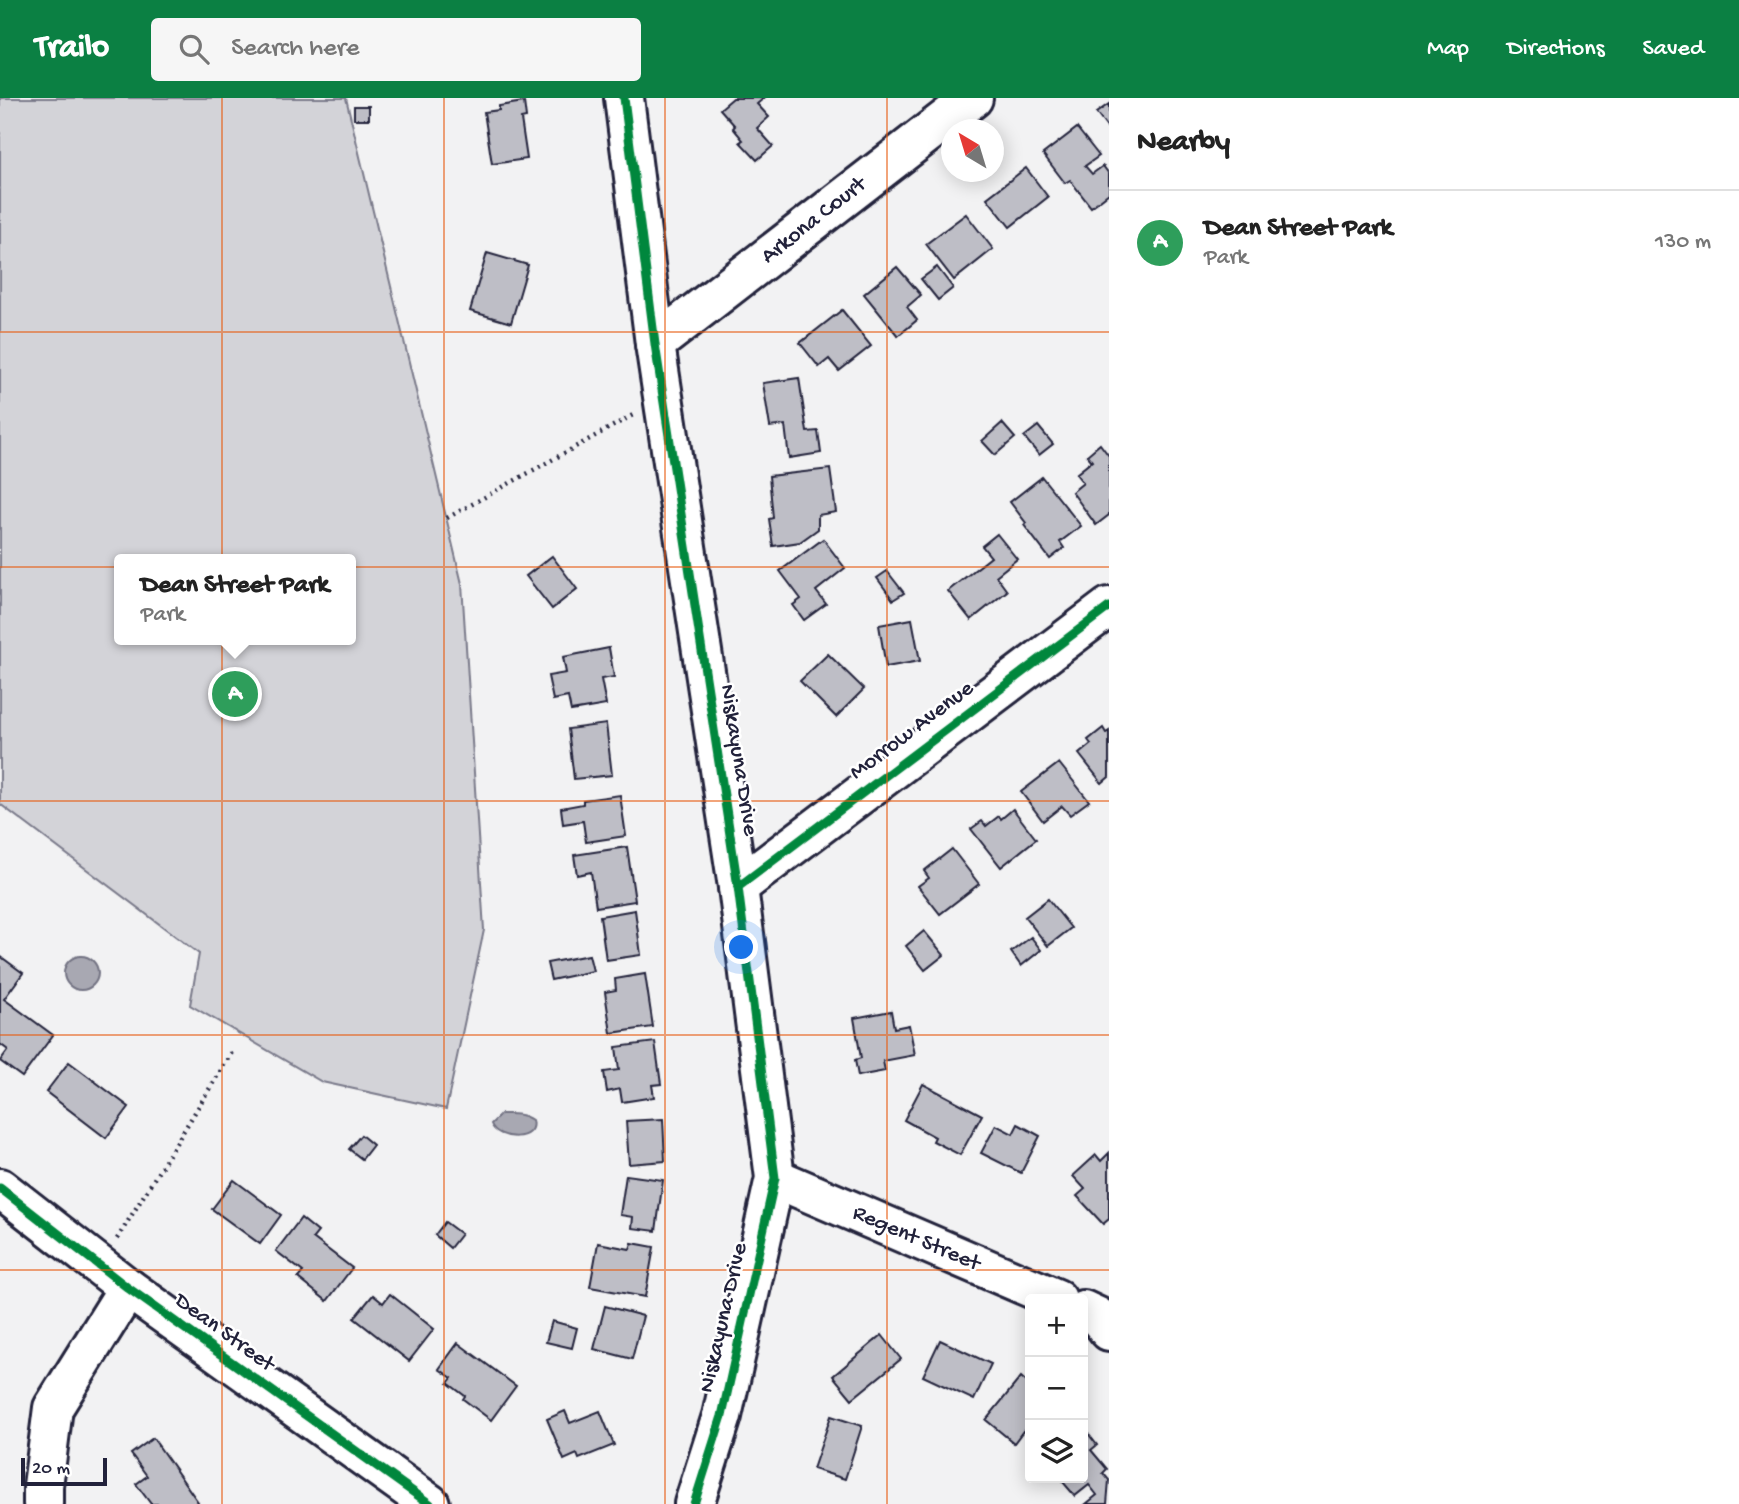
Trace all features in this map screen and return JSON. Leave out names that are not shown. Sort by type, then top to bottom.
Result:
[{"type":"street","name":"Niskayuna Drive","points":[[624,98],[655,344],[738,887],[775,1178],[722,1416],[694,1504]]},
{"type":"street","name":"Arkona Court","points":[[655,344],[973,98]]},
{"type":"street","name":"Morrow Avenue","points":[[738,887],[1109,607]]},
{"type":"street","name":"Regent Street","points":[[775,1178],[1045,1294]]},
{"type":"street","name":"Dean Street","points":[[0,1188],[114,1277],[430,1504]]},
{"type":"street","points":[[43,1504],[53,1408],[114,1277]]},
{"type":"path","points":[[447,518],[663,398]]},
{"type":"path","points":[[114,1277],[234,1049]]},
{"type":"shaded area","points":[[0,98],[346,98],[462,584],[484,930],[446,1109],[322,1082],[190,1005],[199,954],[0,804]]},
{"type":"shaded area","points":[[81,956],[93,961],[98,973],[93,985],[81,990],[69,985],[64,973],[69,961]]},
{"type":"shaded area","points":[[501,1114],[524,1116],[532,1120],[532,1127],[529,1132],[516,1137],[501,1134],[491,1124]]},
{"type":"building","points":[[733,98],[764,98],[757,104],[769,117],[757,128],[773,146],[757,160],[740,142],[743,140],[733,128],[735,126],[720,109]]},
{"type":"building","points":[[524,102],[526,118],[521,119],[527,159],[492,164],[484,112],[499,110],[499,106]]},
{"type":"building","points":[[1109,104],[1109,130],[1096,113]]},
{"type":"building","points":[[354,106],[369,106],[369,119],[354,119]]},
{"type":"building","points":[[1077,128],[1099,156],[1085,166],[1092,174],[1103,166],[1109,174],[1109,193],[1091,207],[1070,180],[1065,183],[1043,154]]},
{"type":"building","points":[[1026,168],[1048,197],[1010,227],[987,198]]},
{"type":"building","points":[[966,214],[993,249],[954,280],[926,244]]},
{"type":"building","points":[[487,253],[528,265],[511,323],[470,311]]},
{"type":"building","points":[[897,267],[921,295],[907,307],[917,320],[898,336],[864,294]]},
{"type":"building","points":[[937,267],[953,288],[938,300],[921,279]]},
{"type":"building","points":[[842,310],[871,346],[839,371],[829,359],[819,367],[800,343]]},
{"type":"building","points":[[799,378],[807,432],[818,431],[821,453],[789,458],[785,425],[770,427],[763,383]]},
{"type":"building","points":[[1002,423],[1015,438],[995,455],[982,441]]},
{"type":"building","points":[[1038,426],[1053,444],[1039,455],[1024,437]]},
{"type":"building","points":[[1100,444],[1109,456],[1109,515],[1096,525],[1072,492],[1083,483],[1076,474],[1092,461],[1087,455]]},
{"type":"building","points":[[830,469],[836,512],[818,515],[818,529],[800,542],[773,546],[769,519],[773,518],[769,476]]},
{"type":"building","points":[[1042,477],[1081,526],[1060,542],[1064,548],[1050,559],[1010,502]]},
{"type":"building","points":[[997,534],[1017,559],[996,576],[1007,591],[971,620],[948,591],[991,557],[982,546]]},
{"type":"building","points":[[823,539],[845,568],[816,591],[826,604],[804,620],[793,605],[801,599],[780,571]]},
{"type":"building","points":[[552,556],[577,589],[552,609],[526,576]]},
{"type":"building","points":[[887,571],[904,593],[893,600],[877,578]]},
{"type":"building","points":[[912,619],[920,661],[886,667],[879,625]]},
{"type":"building","points":[[609,648],[614,677],[601,679],[606,705],[571,711],[568,697],[553,700],[548,676],[566,673],[563,657]]},
{"type":"building","points":[[828,654],[864,689],[836,717],[800,681]]},
{"type":"building","points":[[606,724],[612,775],[574,779],[568,729]]},
{"type":"building","points":[[1103,728],[1106,733],[1109,731],[1109,777],[1102,783],[1079,754],[1091,744],[1088,740]]},
{"type":"building","points":[[1059,763],[1089,801],[1070,815],[1062,806],[1043,821],[1021,792]]},
{"type":"building","points":[[620,795],[626,836],[586,842],[583,821],[563,824],[561,808],[583,804],[583,800]]},
{"type":"building","points":[[1013,809],[1036,839],[1001,867],[971,829],[982,821],[986,826],[999,816],[1001,819]]},
{"type":"building","points":[[627,847],[635,901],[596,907],[591,872],[577,875],[574,855]]},
{"type":"building","points":[[952,849],[979,884],[940,914],[918,886],[929,878],[924,871]]},
{"type":"building","points":[[1048,899],[1071,928],[1048,946],[1025,917]]},
{"type":"building","points":[[635,910],[641,955],[606,960],[600,916]]},
{"type":"building","points":[[924,931],[944,955],[925,970],[906,946]]},
{"type":"building","points":[[1031,937],[1041,950],[1021,966],[1011,952]]},
{"type":"building","points":[[589,955],[593,971],[551,980],[547,963]]},
{"type":"building","points":[[0,956],[23,973],[4,999],[53,1035],[22,1077],[0,1061],[8,1050],[0,1044]]},
{"type":"building","points":[[645,974],[653,1027],[611,1033],[605,992],[616,990],[615,979]]},
{"type":"building","points":[[891,1011],[894,1028],[909,1025],[915,1055],[883,1061],[885,1071],[858,1076],[855,1060],[861,1058],[854,1018]]},
{"type":"building","points":[[655,1042],[661,1084],[652,1085],[654,1097],[622,1102],[620,1089],[607,1092],[604,1072],[619,1070],[616,1047]]},
{"type":"building","points":[[69,1062],[129,1107],[106,1138],[46,1092]]},
{"type":"building","points":[[923,1084],[982,1115],[960,1155],[933,1141],[935,1137],[904,1120]]},
{"type":"building","points":[[663,1119],[665,1161],[629,1164],[626,1121]]},
{"type":"building","points":[[1018,1124],[1040,1136],[1021,1173],[981,1153],[996,1125],[1013,1134]]},
{"type":"building","points":[[361,1135],[373,1145],[362,1159],[349,1149]]},
{"type":"building","points":[[1109,1153],[1109,1219],[1103,1224],[1077,1196],[1085,1189],[1073,1176],[1096,1155],[1101,1161]]},
{"type":"building","points":[[626,1175],[663,1180],[656,1231],[632,1228],[633,1217],[620,1215]]},
{"type":"building","points":[[234,1180],[281,1215],[260,1244],[212,1209]]},
{"type":"building","points":[[301,1218],[318,1232],[313,1238],[352,1268],[327,1301],[298,1278],[303,1272],[276,1251]]},
{"type":"building","points":[[445,1222],[461,1234],[450,1248],[435,1235]]},
{"type":"building","points":[[598,1243],[630,1249],[632,1243],[654,1247],[645,1297],[590,1287]]},
{"type":"building","points":[[390,1294],[434,1329],[409,1361],[354,1318],[373,1295],[383,1303]]},
{"type":"building","points":[[605,1306],[643,1316],[632,1359],[594,1349]]},
{"type":"building","points":[[552,1321],[577,1328],[572,1348],[546,1342]]},
{"type":"building","points":[[882,1335],[901,1359],[852,1399],[833,1376]]},
{"type":"building","points":[[940,1340],[991,1364],[974,1400],[923,1376]]},
{"type":"building","points":[[458,1343],[516,1386],[491,1420],[463,1399],[465,1396],[448,1383],[452,1378],[439,1369]]},
{"type":"building","points":[[1021,1377],[1025,1381],[1025,1432],[1023,1431],[1014,1443],[986,1420]]},
{"type":"building","points":[[565,1411],[570,1423],[600,1411],[614,1445],[579,1459],[577,1454],[564,1460],[547,1419]]},
{"type":"building","points":[[831,1416],[862,1426],[845,1479],[813,1469]]},
{"type":"building","points":[[1088,1433],[1097,1445],[1091,1450],[1107,1469],[1103,1473],[1109,1480],[1107,1504],[1086,1504],[1097,1495],[1089,1485],[1075,1496],[1064,1483],[1088,1483]]},
{"type":"building","points":[[153,1438],[198,1502],[196,1504],[151,1504],[136,1484],[147,1476],[131,1454]]},
{"type":"cycle path","points":[[624,98],[655,344],[738,887],[775,1178],[722,1416],[694,1504]]},
{"type":"cycle path","points":[[738,887],[1109,607]]},
{"type":"cycle path","points":[[0,1188],[128,1288],[430,1504]]},
{"type":"place","name":"Dean Street Park","points":[[235,694]]}]
